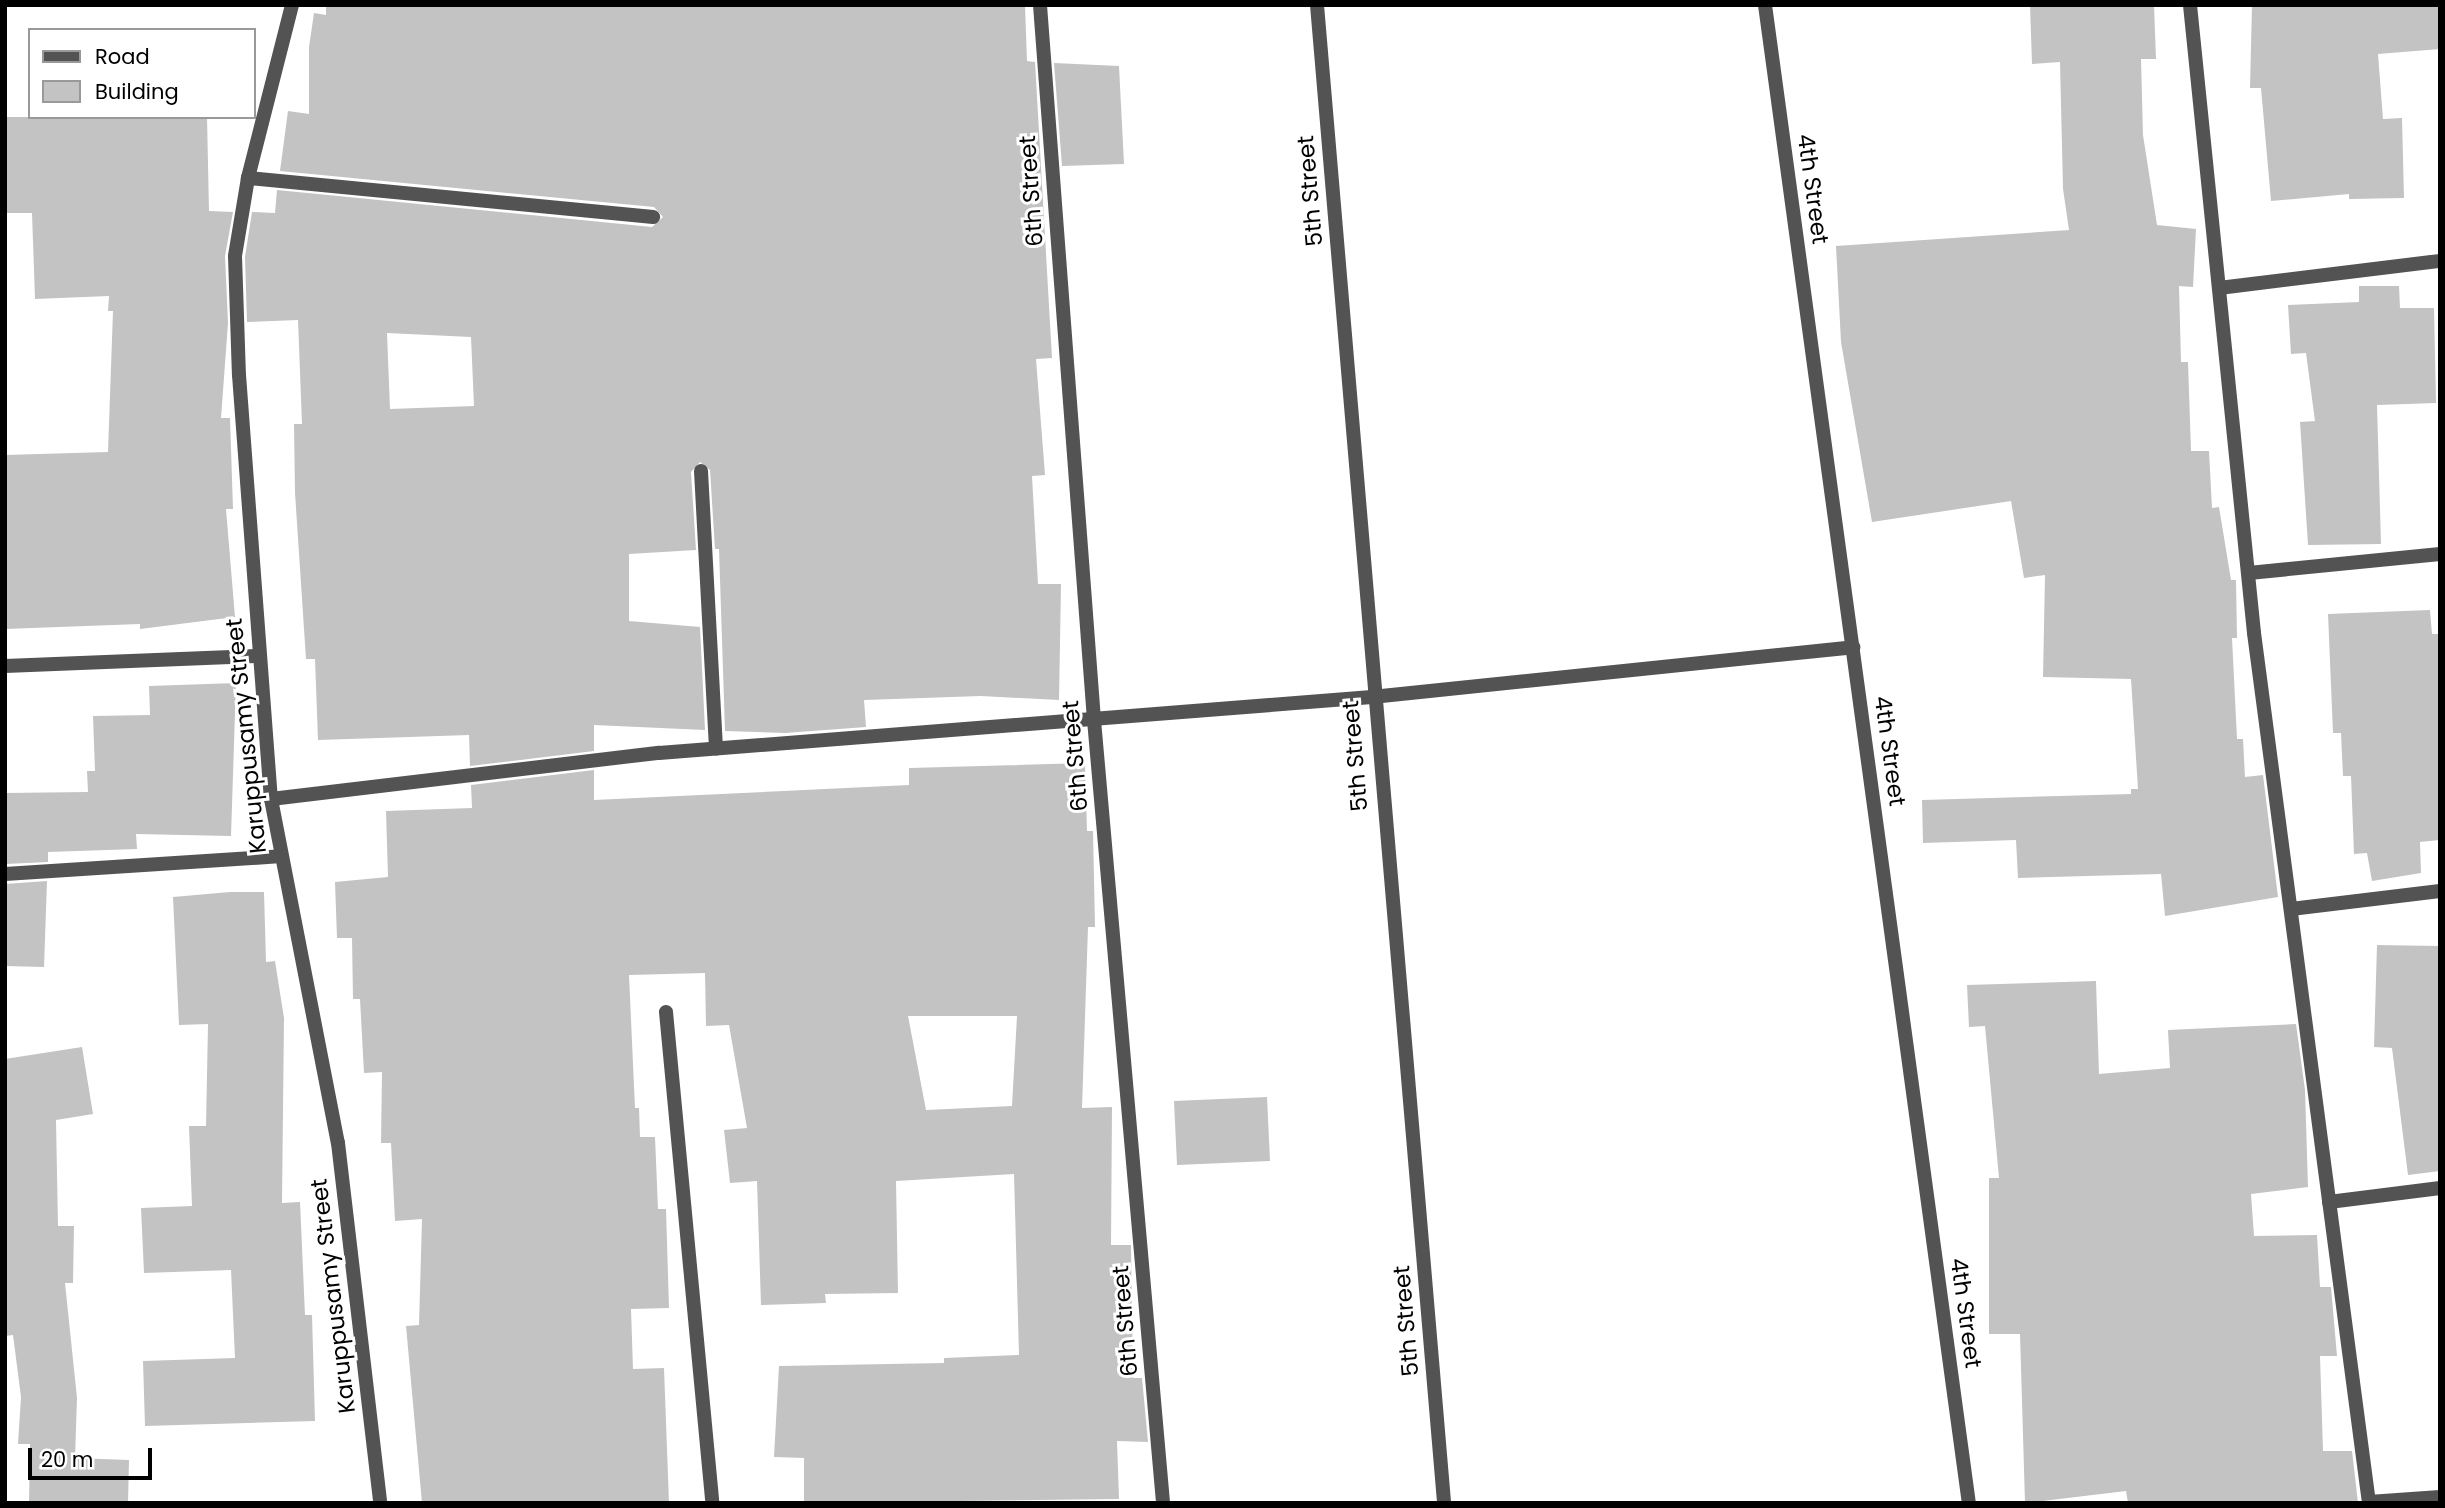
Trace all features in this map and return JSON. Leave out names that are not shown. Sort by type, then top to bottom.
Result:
[{"type":"street","name":"Karuppusamy Street","points":[[292,5],[248,178],[234,256],[258,656],[271,799],[338,1143],[380,1503]]},
{"type":"street","name":"6th Street","points":[[1040,5],[1094,720],[1163,1503]]},
{"type":"street","name":"5th Street","points":[[1317,5],[1372,697],[1444,1503]]},
{"type":"street","name":"4th Street","points":[[1765,5],[1969,1503]]},
{"type":"street","points":[[2190,5],[2249,573],[2369,1502],[2440,1497]]},
{"type":"street","points":[[248,178],[653,217]]},
{"type":"street","points":[[2219,288],[2440,261]]},
{"type":"street","points":[[701,471],[716,749]]},
{"type":"street","points":[[2249,573],[2440,554]]},
{"type":"street","points":[[271,799],[716,749],[1372,697],[1853,647]]},
{"type":"street","points":[[5,666],[258,656]]},
{"type":"street","points":[[5,874],[281,856]]},
{"type":"street","points":[[2291,909],[2440,891]]},
{"type":"street","points":[[666,1012],[712,1503]]},
{"type":"street","points":[[2329,1202],[2440,1188]]},
{"type":"building","points":[[326,5],[1025,5],[1027,61],[1035,62],[1052,358],[1036,359],[1045,475],[1032,476],[1038,584],[1061,584],[1059,700],[981,696],[864,700],[866,727],[785,733],[725,731],[719,549],[715,549],[710,470],[700,462],[691,472],[696,550],[629,554],[629,621],[700,627],[705,730],[594,725],[594,751],[470,766],[469,735],[318,740],[315,659],[306,659],[295,493],[294,424],[302,424],[298,320],[247,322],[245,257],[252,212],[275,213],[277,190],[652,227],[663,217],[654,207],[280,171],[288,111],[309,114],[309,47],[314,13],[326,15]],"holes":[[[387,333],[471,337],[474,406],[390,409]]]},
{"type":"building","points":[[2030,5],[2154,5],[2156,59],[2141,59],[2143,135],[2157,225],[2196,229],[2193,287],[2179,286],[2181,362],[2188,362],[2191,451],[2209,451],[2212,508],[2219,507],[2231,580],[2236,580],[2237,638],[2232,638],[2237,739],[2243,739],[2245,777],[2263,775],[2278,897],[2165,916],[2161,874],[2018,878],[2016,840],[1923,843],[1922,800],[2131,794],[2131,789],[2138,789],[2131,679],[2043,677],[2045,575],[2024,578],[2011,501],[1872,522],[1841,342],[1836,246],[2069,230],[2063,189],[2060,62],[2032,64]]},
{"type":"building","points":[[2252,5],[2440,5],[2440,49],[2378,54],[2383,119],[2402,118],[2404,198],[2349,199],[2349,194],[2271,201],[2261,88],[2250,88]]},
{"type":"building","points":[[1054,63],[1119,66],[1124,164],[1062,166]]},
{"type":"building","points":[[5,117],[207,119],[209,211],[233,212],[225,256],[228,323],[221,418],[230,418],[233,509],[226,509],[235,617],[140,629],[140,624],[5,629],[5,455],[108,452],[113,311],[108,311],[109,296],[35,299],[32,213],[5,213]]},
{"type":"building","points":[[2359,286],[2399,286],[2400,308],[2434,308],[2436,403],[2377,405],[2381,544],[2308,545],[2300,422],[2315,421],[2306,353],[2291,354],[2288,305],[2359,302]]},
{"type":"building","points":[[2430,610],[2432,634],[2440,634],[2440,840],[2420,842],[2421,873],[2372,881],[2367,853],[2354,854],[2351,776],[2343,776],[2341,733],[2333,733],[2328,614]]},
{"type":"building","points":[[236,683],[231,836],[136,834],[137,849],[48,852],[48,862],[5,864],[5,793],[88,792],[87,771],[95,771],[93,716],[150,715],[149,686]]},
{"type":"building","points":[[1085,763],[1087,831],[1093,831],[1095,927],[1088,927],[1082,1108],[1112,1107],[1111,1245],[1131,1245],[1133,1378],[1142,1378],[1148,1442],[1117,1441],[1119,1499],[804,1503],[804,1458],[774,1457],[779,1366],[944,1363],[944,1358],[1019,1355],[1014,1174],[896,1181],[898,1293],[825,1294],[826,1303],[761,1305],[757,1181],[730,1183],[724,1130],[747,1128],[729,1025],[706,1026],[705,973],[629,975],[635,1108],[639,1108],[640,1137],[655,1137],[658,1209],[666,1209],[669,1308],[631,1309],[633,1369],[664,1368],[669,1503],[422,1503],[406,1326],[419,1325],[422,1219],[395,1221],[391,1143],[381,1143],[382,1072],[364,1073],[360,999],[353,999],[352,938],[337,938],[335,882],[388,877],[386,811],[472,808],[471,785],[594,770],[594,800],[909,785],[909,768]],"holes":[[[908,1016],[1017,1016],[1012,1106],[926,1110]]]},
{"type":"building","points":[[47,881],[44,967],[5,966],[5,884]]},
{"type":"building","points":[[264,892],[266,962],[275,961],[284,1018],[282,1203],[300,1202],[305,1315],[312,1315],[315,1421],[145,1426],[143,1361],[235,1358],[231,1270],[144,1273],[141,1208],[192,1206],[189,1126],[206,1126],[208,1024],[179,1025],[173,897]]},
{"type":"building","points":[[2377,945],[2440,946],[2440,1171],[2408,1175],[2392,1048],[2374,1047]]},
{"type":"building","points":[[2096,981],[2099,1074],[2170,1068],[2168,1030],[2296,1024],[2305,1090],[2308,1187],[2251,1194],[2254,1236],[2317,1235],[2320,1287],[2331,1287],[2337,1356],[2320,1356],[2323,1451],[2352,1451],[2358,1503],[2128,1503],[2126,1491],[2025,1503],[2020,1334],[1989,1334],[1989,1178],[1999,1178],[1985,1026],[1969,1027],[1967,985]]},
{"type":"building","points":[[82,1047],[93,1114],[56,1120],[58,1226],[74,1226],[73,1283],[65,1283],[77,1398],[75,1458],[129,1460],[128,1503],[29,1503],[30,1444],[18,1444],[21,1397],[13,1335],[5,1336],[5,1059]]},
{"type":"building","points":[[1267,1097],[1270,1161],[1177,1165],[1174,1101]]}]
